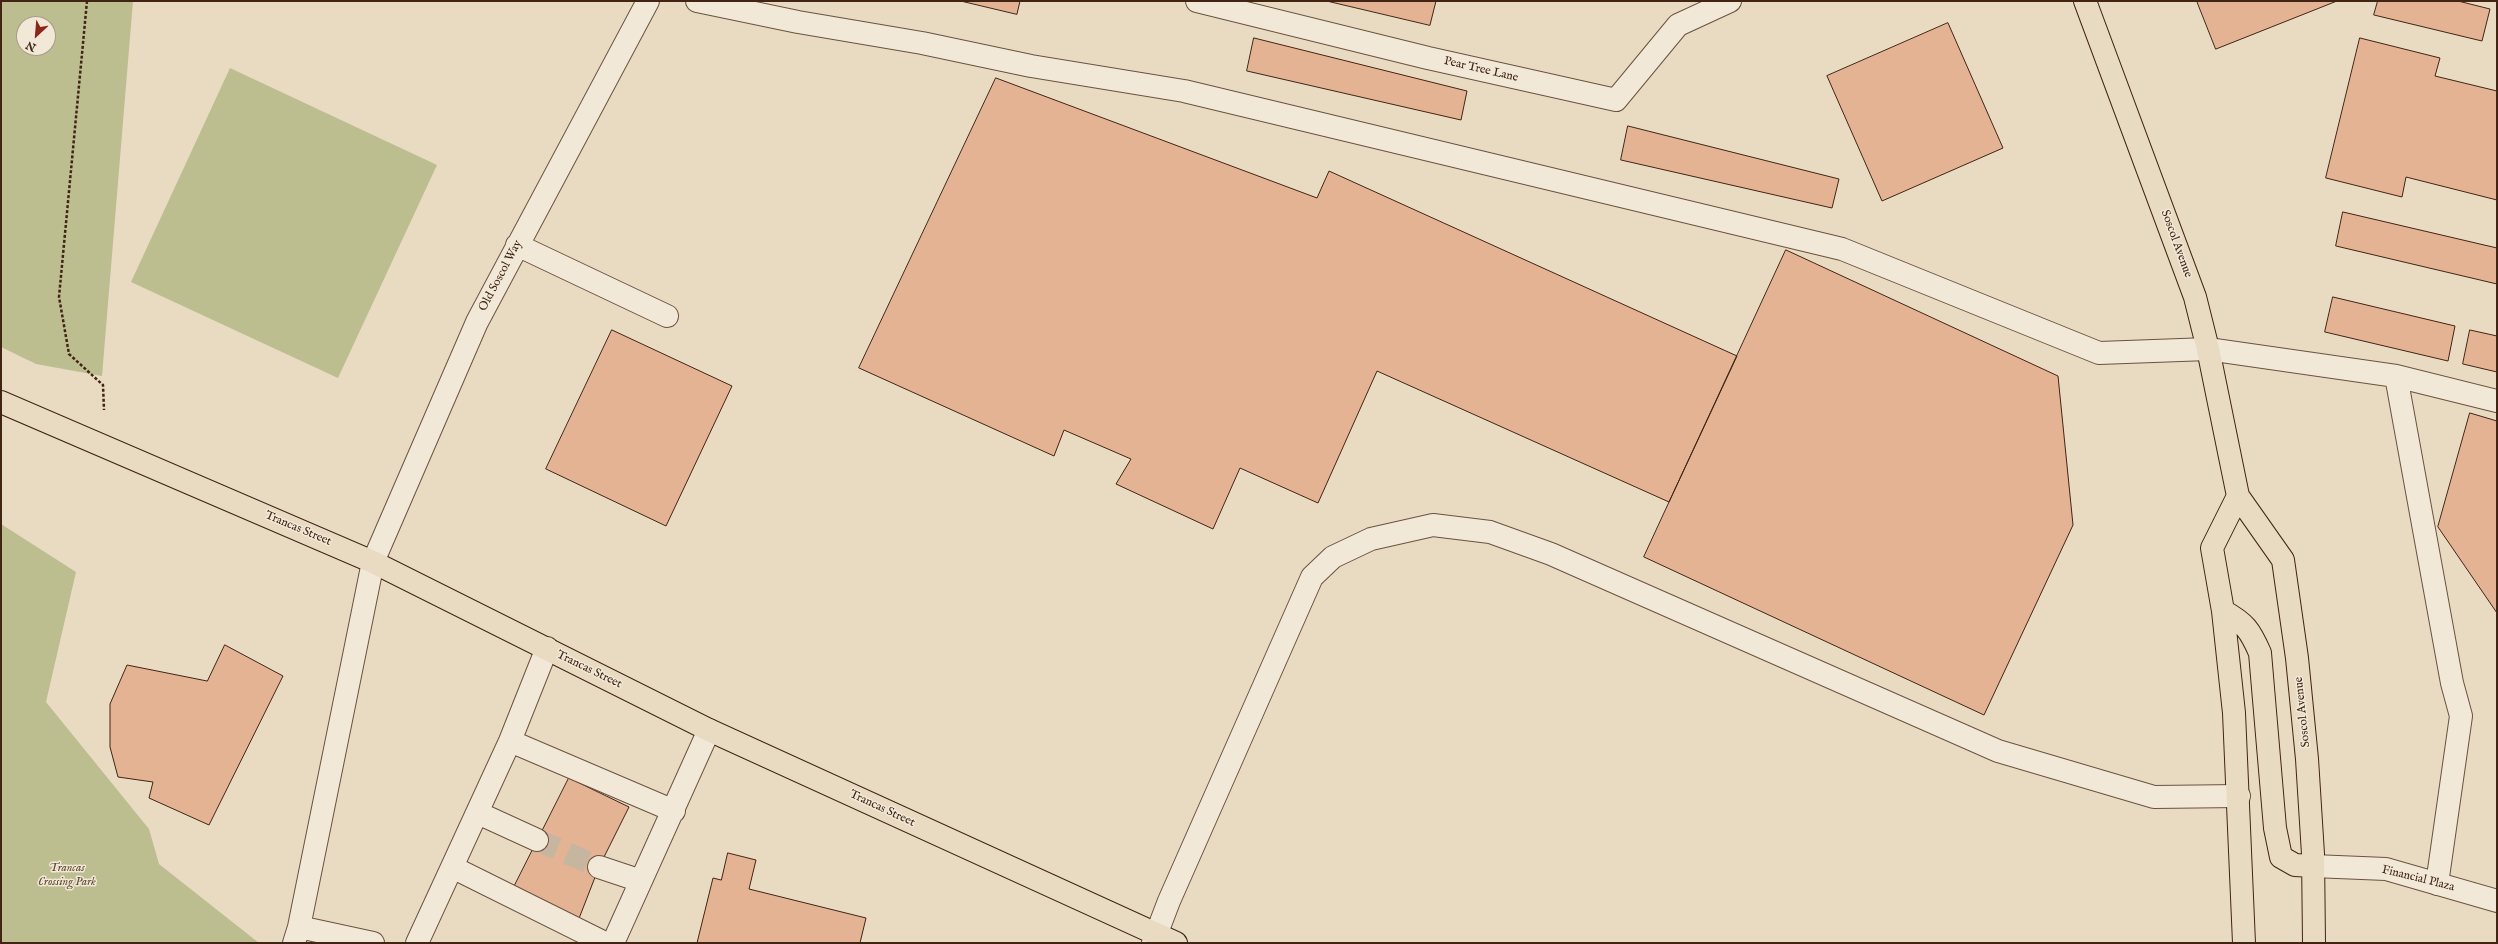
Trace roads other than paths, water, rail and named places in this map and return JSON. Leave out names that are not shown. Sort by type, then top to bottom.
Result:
[{"type":"main road","name":"Soscol Avenue","points":[[2085,1],[2180,253],[2195,297],[2208,349],[2238,496],[2283,560],[2303,716],[2313,866],[2314,943]]},
{"type":"main road","name":"Trancas Street","points":[[1,402],[373,562],[709,730],[1162,940]]},
{"type":"main road","points":[[2238,496],[2212,548],[2223,611],[2234,713],[2244,943]]},
{"type":"main road","points":[[2223,611],[2241,621],[2252,633],[2260,653],[2275,828],[2281,857],[2295,866],[2313,866]]},
{"type":"street","name":"Old Soscol Way","points":[[296,935],[373,562],[477,322],[648,1]]},
{"type":"street","points":[[697,1],[798,22],[922,43],[1031,66],[1184,91],[1842,249],[2098,353],[2208,349],[2396,376],[2497,401]]},
{"type":"street","name":"Pear Tree Lane","points":[[1197,1],[1428,58],[1616,100],[1678,26],[1730,1]]},
{"type":"street","points":[[517,245],[667,316]]},
{"type":"street","points":[[2396,376],[2452,683],[2461,716],[2437,884]]},
{"type":"street","points":[[1162,940],[1169,901],[1312,577],[1333,557],[1371,539],[1433,525],[1490,532],[1551,554],[1998,751],[2154,797],[2238,796]]},
{"type":"street","points":[[417,943],[510,741],[546,648]]},
{"type":"street","points":[[613,943],[674,811],[709,730]]},
{"type":"street","points":[[510,741],[674,811]]},
{"type":"street","points":[[478,813],[537,840]]},
{"type":"street","name":"Financial Plaza","points":[[2313,866],[2386,869],[2497,901]]},
{"type":"street","points":[[452,867],[604,943]]},
{"type":"street","points":[[599,867],[641,881]]},
{"type":"street","points":[[296,935],[374,943]]},
{"type":"tunnel","points":[[537,840],[599,867]]},
{"type":"park label","name":"Trancas Crossing Park","points":[[67,876]]}]
